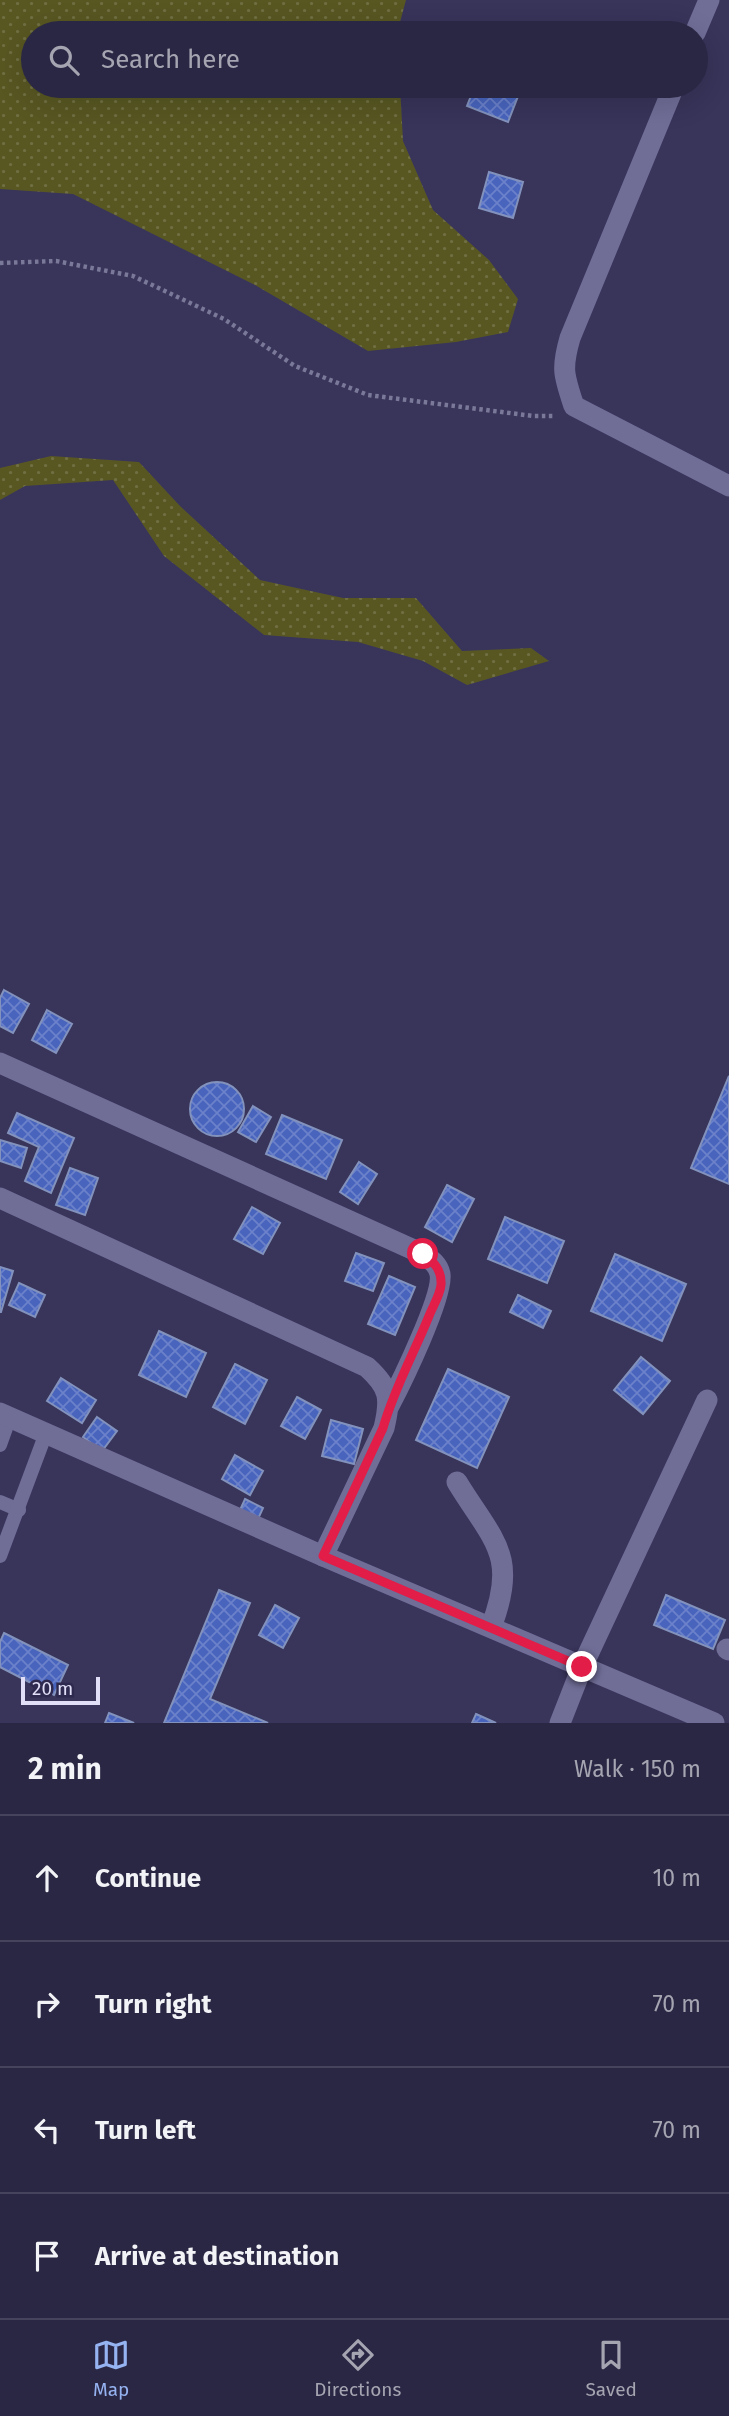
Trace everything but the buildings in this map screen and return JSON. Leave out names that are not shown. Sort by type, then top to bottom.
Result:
[{"type":"street","points":[[700,21],[709,0]]},
{"type":"street","points":[[669,98],[570,338],[563,362],[566,383],[574,406],[729,486]]},
{"type":"street","points":[[0,1063],[434,1261],[440,1271],[441,1286],[411,1361],[389,1406],[383,1428],[323,1556]]},
{"type":"street","points":[[0,1198],[367,1367],[387,1390],[389,1406]]},
{"type":"street","points":[[560,1723],[582,1667],[707,1400]]},
{"type":"street","points":[[5,1415],[323,1556],[714,1723]]},
{"type":"street","points":[[457,1482],[501,1556],[504,1569],[502,1594],[491,1626]]},
{"type":"lane","points":[[0,1445],[5,1415]]},
{"type":"lane","points":[[0,1556],[46,1433]]},
{"type":"lane","points":[[0,1502],[19,1510]]},
{"type":"path","points":[[0,263],[56,261],[133,275],[224,319],[295,366],[368,396],[533,416],[589,415]]},
{"type":"shaded area","points":[[0,0],[406,0],[400,21],[21,21],[21,98],[401,98],[403,141],[433,210],[489,260],[518,299],[508,332],[456,342],[368,351],[255,285],[73,194],[0,189]]},
{"type":"shaded area","points":[[51,456],[139,462],[180,506],[260,580],[343,598],[416,598],[462,651],[531,648],[549,661],[467,685],[423,661],[358,642],[264,635],[164,556],[113,480],[25,486],[0,500],[0,468]]},
{"type":"route","points":[[423,1254],[434,1261],[440,1271],[441,1286],[411,1361],[389,1406],[383,1428],[323,1556],[582,1667]]}]
